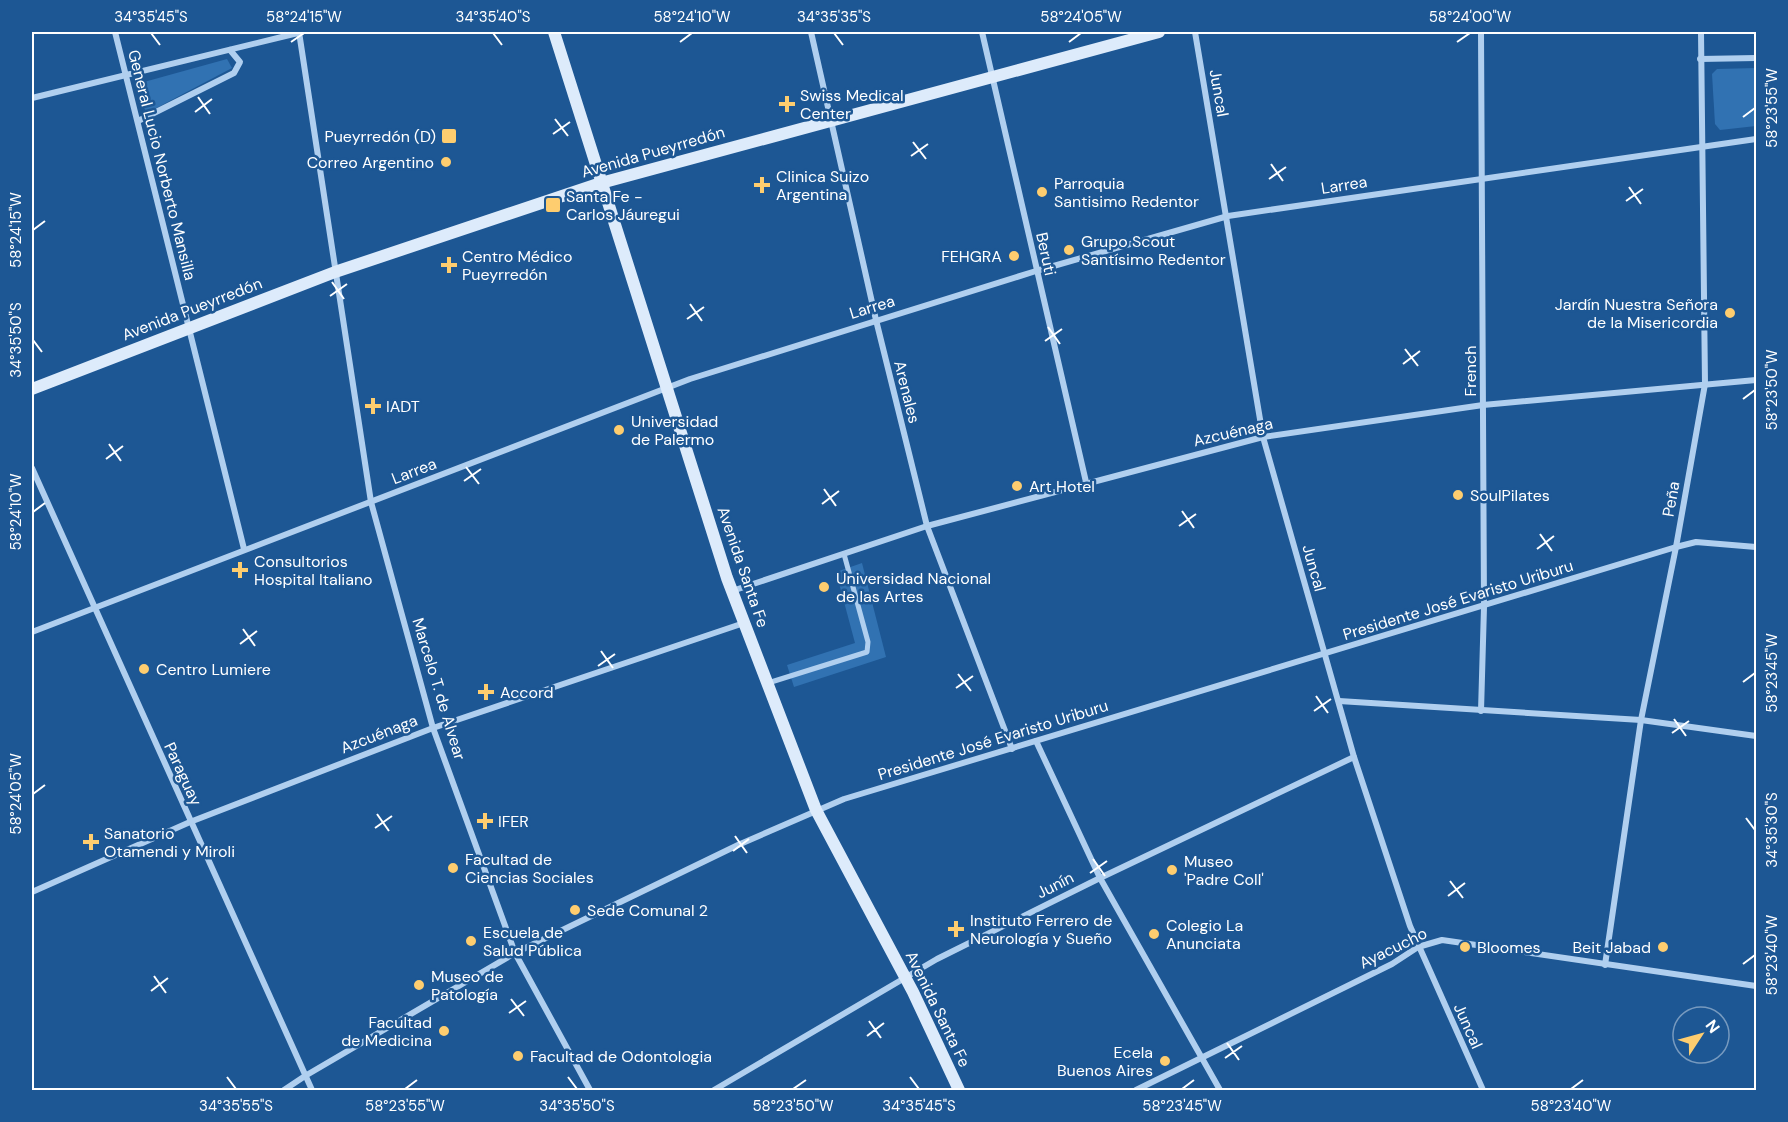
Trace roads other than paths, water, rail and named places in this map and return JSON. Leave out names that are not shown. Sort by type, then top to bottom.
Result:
[{"type":"main road","name":"Avenida Santa Fe","points":[[554,32],[732,591],[767,684],[816,810],[905,978],[958,1090]]},
{"type":"main road","name":"Avenida Pueyrredón","points":[[32,388],[335,272],[601,183],[1159,32]]},
{"type":"street","name":"General Lucio Norberto Mansilla","points":[[115,32],[244,549]]},
{"type":"street","points":[[32,98],[300,32]]},
{"type":"street","name":"Marcelo T. de Alvear","points":[[300,32],[372,502],[433,728],[515,953],[590,1090]]},
{"type":"street","name":"Arenales","points":[[811,32],[876,320],[927,526],[1012,749]]},
{"type":"street","name":"Beruti","points":[[982,32],[994,75],[1036,271],[1086,482]]},
{"type":"street","name":"Juncal","points":[[1195,32],[1228,216],[1263,437],[1354,757],[1418,947],[1483,1090]]},
{"type":"street","name":"French","points":[[1481,32],[1484,178],[1484,607],[1481,711]]},
{"type":"street","name":"Peña","points":[[1605,965],[1641,720],[1676,547],[1705,384],[1700,147],[1701,32]]},
{"type":"street","points":[[138,121],[234,73],[240,62],[230,50]]},
{"type":"street","points":[[1700,59],[1756,58]]},
{"type":"street","name":"Larrea","points":[[32,632],[93,606],[372,502],[667,387],[1036,271],[1228,216],[1756,139]]},
{"type":"street","name":"Azcuénaga","points":[[732,591],[927,526],[1086,482],[1263,437],[1483,405],[1756,380]]},
{"type":"street","name":"Paraguay","points":[[32,468],[312,1090]]},
{"type":"street","name":"Presidente José Evaristo Uriburu","points":[[284,1090],[515,953],[738,844],[816,810],[1676,547],[1696,542],[1756,547]]},
{"type":"street","points":[[767,684],[867,652],[868,642],[844,554]]},
{"type":"street","name":"Azcuénaga","points":[[32,892],[190,822],[433,728],[744,623]]},
{"type":"street","points":[[1339,700],[1641,720],[1756,736]]},
{"type":"street","points":[[1036,741],[1100,878],[1220,1090]]},
{"type":"street","name":"Junín","points":[[714,1090],[905,978],[1100,878],[1354,757]]},
{"type":"street","name":"Ayacucho","points":[[1136,1090],[1392,964],[1418,947],[1442,940],[1756,986]]},
{"type":"place","name":"Swiss Medical Center","points":[[787,104]]},
{"type":"place","name":"Pueyrredón (D)","points":[[449,136]]},
{"type":"place","name":"Correo Argentino","points":[[446,162]]},
{"type":"place","name":"Clinica Suizo Argentina","points":[[762,185]]},
{"type":"place","name":"Parroquia Santisimo Redentor","points":[[1042,192]]},
{"type":"place","name":"Santa Fe - Carlos Jáuregui","points":[[553,205]]},
{"type":"place","name":"Grupo Scout Santísimo Redentor","points":[[1069,250]]},
{"type":"place","name":"FEHGRA","points":[[1014,256]]},
{"type":"place","name":"Centro Médico Pueyrredón","points":[[449,265]]},
{"type":"place","name":"Jardín Nuestra Señora de la Misericordia","points":[[1730,313]]},
{"type":"place","name":"IADT","points":[[373,406]]},
{"type":"place","name":"Universidad de Palermo","points":[[619,430]]},
{"type":"place","name":"Art Hotel","points":[[1017,486]]},
{"type":"place","name":"SoulPilates","points":[[1458,495]]},
{"type":"place","name":"Consultorios Hospital Italiano","points":[[240,570]]},
{"type":"place","name":"Universidad Nacional de las Artes","points":[[824,587]]},
{"type":"place","name":"Centro Lumiere","points":[[144,669]]},
{"type":"place","name":"Accord","points":[[486,692]]},
{"type":"place","name":"IFER","points":[[485,821]]},
{"type":"place","name":"Sanatorio Otamendi y Miroli","points":[[91,842]]},
{"type":"place","name":"Facultad de Ciencias Sociales","points":[[453,868]]},
{"type":"place","name":"Museo 'Padre Coll'","points":[[1172,870]]},
{"type":"place","name":"Sede Comunal 2","points":[[575,910]]},
{"type":"place","name":"Instituto Ferrero de Neurología y Sueño","points":[[956,929]]},
{"type":"place","name":"Colegio La Anunciata","points":[[1154,934]]},
{"type":"place","name":"Escuela de Salud Pública","points":[[471,941]]},
{"type":"place","name":"Bloomes","points":[[1465,947]]},
{"type":"place","name":"Beit Jabad","points":[[1663,947]]},
{"type":"place","name":"Museo de Patología","points":[[419,985]]},
{"type":"place","name":"Facultad de Medicina","points":[[444,1031]]},
{"type":"place","name":"Facultad de Odontologia","points":[[518,1056]]},
{"type":"place","name":"Ecela Buenos Aires","points":[[1165,1061]]}]
